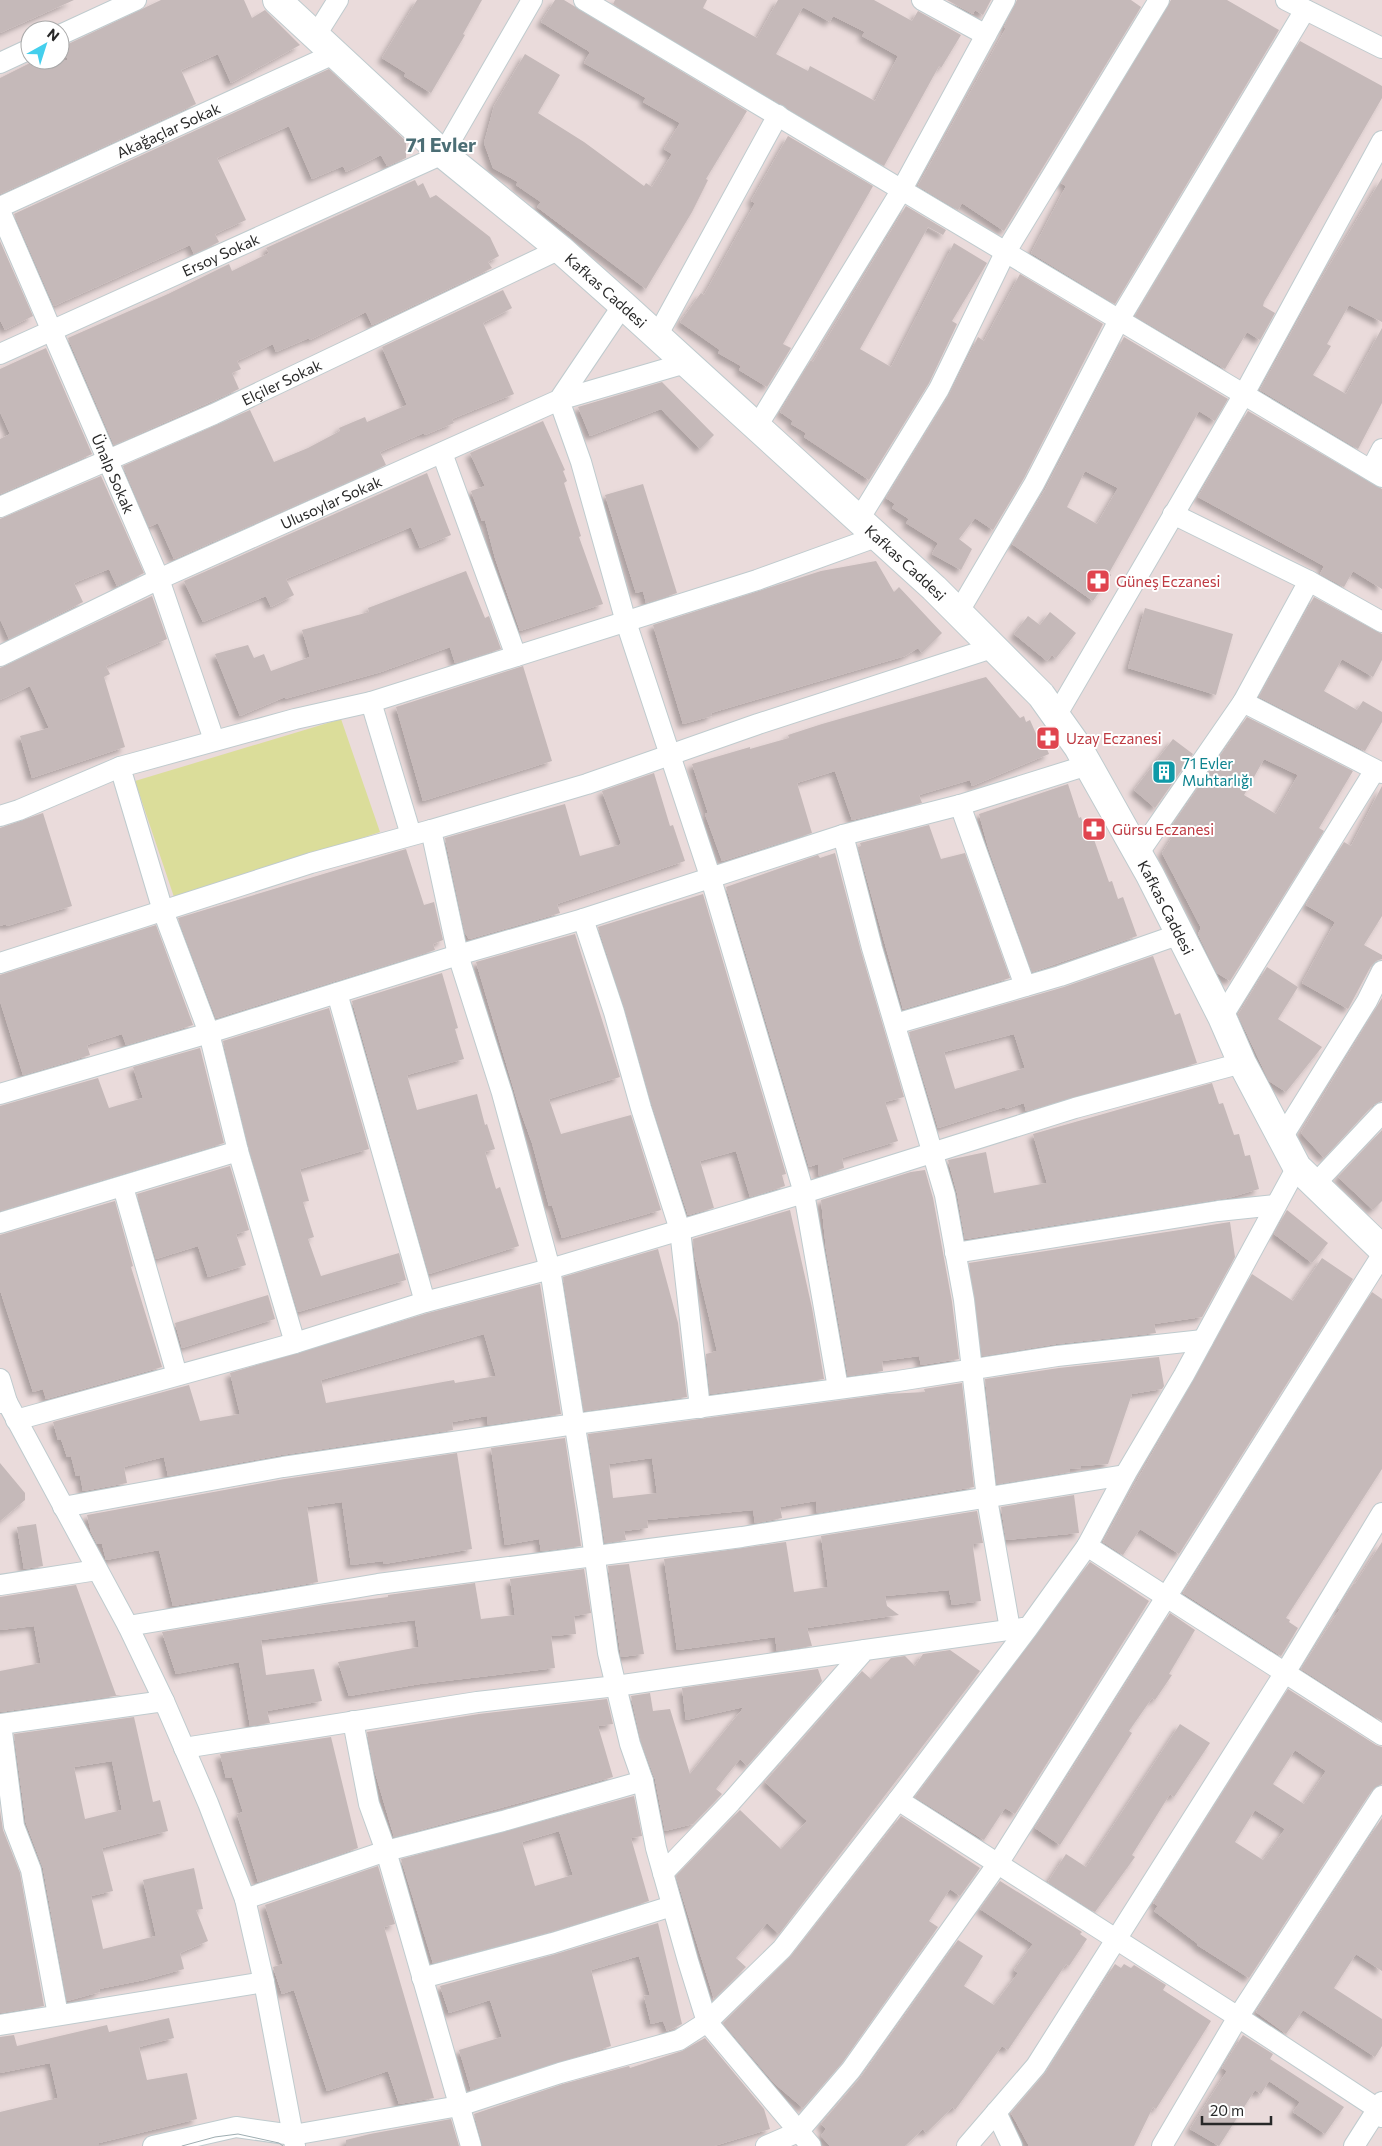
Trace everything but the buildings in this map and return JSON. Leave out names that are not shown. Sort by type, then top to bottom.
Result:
[{"type":"street","points":[[70,31],[136,0]]},
{"type":"street","name":"Kafkas Caddesi","points":[[277,0],[336,53],[442,154],[560,249],[623,305],[958,613],[1041,695],[1088,765],[1138,854],[1222,1018],[1242,1063],[1306,1176],[1382,1249]]},
{"type":"street","points":[[316,35],[338,0]]},
{"type":"street","points":[[442,154],[532,0]]},
{"type":"street","points":[[584,0],[1376,473],[1382,449]]},
{"type":"street","points":[[922,0],[986,35]]},
{"type":"street","points":[[756,428],[901,191],[1005,0]]},
{"type":"street","points":[[0,816],[120,767],[295,719],[371,702],[757,580],[867,529],[939,389],[1005,253],[1160,0]]},
{"type":"street","points":[[1286,0],[1382,48]]},
{"type":"street","points":[[958,613],[1034,484],[1119,320],[1305,10]]},
{"type":"street","name":"Akağaçlar Sokak","points":[[0,206],[336,53]]},
{"type":"street","points":[[0,63],[20,54]]},
{"type":"street","points":[[657,336],[778,115]]},
{"type":"street","points":[[1056,716],[1244,394],[1382,141]]},
{"type":"street","name":"Ersoy Sokak","points":[[0,354],[442,154]]},
{"type":"street","name":"Ünalp Sokak","points":[[0,211],[159,579],[214,740]]},
{"type":"street","name":"Elçiler Sokak","points":[[0,507],[214,414],[560,249]]},
{"type":"street","points":[[623,305],[559,400],[581,462],[626,622],[711,879],[804,1193],[838,1388]]},
{"type":"street","name":"Ulusoylar Sokak","points":[[0,656],[159,579],[559,400],[686,363]]},
{"type":"street","points":[[442,453],[516,656]]},
{"type":"street","points":[[1173,514],[1309,581],[1382,622]]},
{"type":"street","points":[[1138,854],[1243,702],[1309,581]]},
{"type":"street","points":[[0,963],[311,863],[587,784],[671,754],[992,648]]},
{"type":"street","points":[[371,702],[421,833],[502,1093],[550,1268],[595,1556],[608,1653],[630,1744],[643,1781],[663,1874],[672,1906],[707,2022],[804,2139]]},
{"type":"street","points":[[1222,1018],[1378,771],[1243,702]]},
{"type":"street","points":[[0,1094],[209,1033],[458,955],[583,919],[843,835],[960,805],[1088,765]]},
{"type":"street","points":[[120,767],[163,911],[209,1033],[238,1151],[295,1343]]},
{"type":"street","points":[[960,805],[1025,986]]},
{"type":"street","points":[[843,835],[872,948],[945,1195],[964,1300],[987,1499],[1019,1628]]},
{"type":"street","points":[[583,919],[614,1012],[641,1108],[680,1230],[700,1408]]},
{"type":"street","points":[[896,1024],[1025,986],[1180,934]]},
{"type":"street","points":[[1283,1136],[1367,1000],[1382,971]]},
{"type":"street","points":[[337,993],[425,1302]]},
{"type":"street","points":[[8,1408],[177,1375],[295,1343],[425,1302],[550,1268],[804,1193],[1075,1108],[1242,1063]]},
{"type":"street","points":[[153,2146],[236,2127],[296,2142],[459,2106],[560,2072],[679,2040],[707,2022],[782,1949],[898,1800],[1019,1628],[1087,1546],[1125,1475],[1203,1340],[1276,1205],[1306,1176],[1382,1113]]},
{"type":"street","points":[[0,1223],[238,1151]]},
{"type":"street","points":[[123,1187],[177,1375]]},
{"type":"street","points":[[955,1253],[1218,1211],[1276,1205]]},
{"type":"street","points":[[766,2146],[804,2139],[998,1862],[1165,1595],[1382,1255]]},
{"type":"street","points":[[64,1507],[283,1467],[575,1424],[700,1408],[1057,1356],[1203,1340]]},
{"type":"street","points":[[0,1379],[8,1408],[128,1626],[164,1701],[245,1899],[264,1982],[296,2142]]},
{"type":"street","points":[[128,1626],[378,1584],[742,1537],[987,1499],[1125,1475]]},
{"type":"street","points":[[967,2146],[1036,2066],[1285,1672],[1382,1513]]},
{"type":"street","points":[[1087,1546],[1382,1735]]},
{"type":"street","points":[[0,1585],[97,1570]]},
{"type":"street","points":[[184,1748],[477,1702],[616,1686],[1019,1628]]},
{"type":"street","points":[[663,1874],[731,1802],[865,1650]]},
{"type":"street","points":[[58,2015],[31,1870],[14,1826],[0,1724],[164,1701]]},
{"type":"street","points":[[353,1721],[369,1804],[386,1851],[470,2146]]},
{"type":"street","points":[[245,1899],[386,1851],[503,1822],[643,1781]]},
{"type":"street","points":[[1162,2146],[1238,2016],[1382,1796]]},
{"type":"street","points":[[898,1800],[933,1824],[998,1862],[1116,1940],[1238,2016],[1381,2109],[1354,2146]]},
{"type":"street","points":[[422,1978],[553,1944],[672,1906]]},
{"type":"street","points":[[0,2025],[264,1982]]},
{"type":"street","points":[[996,2112],[1012,2146]]},
{"type":"green space","points":[[341,719],[380,832],[175,900],[135,781]]},
{"type":"tram line","points":[[182,2146],[215,2137],[238,2134],[279,2143],[283,2146]]},
{"type":"place","name":"Güneş Eczanesi","points":[[1098,581]]},
{"type":"place","name":"Uzay Eczanesi","points":[[1048,738]]},
{"type":"place","name":"71 Evler Muhtarlığı","points":[[1164,772]]},
{"type":"place","name":"Gürsu Eczanesi","points":[[1094,829]]},
{"type":"district","name":"71 Evler","points":[[441,144]]}]
